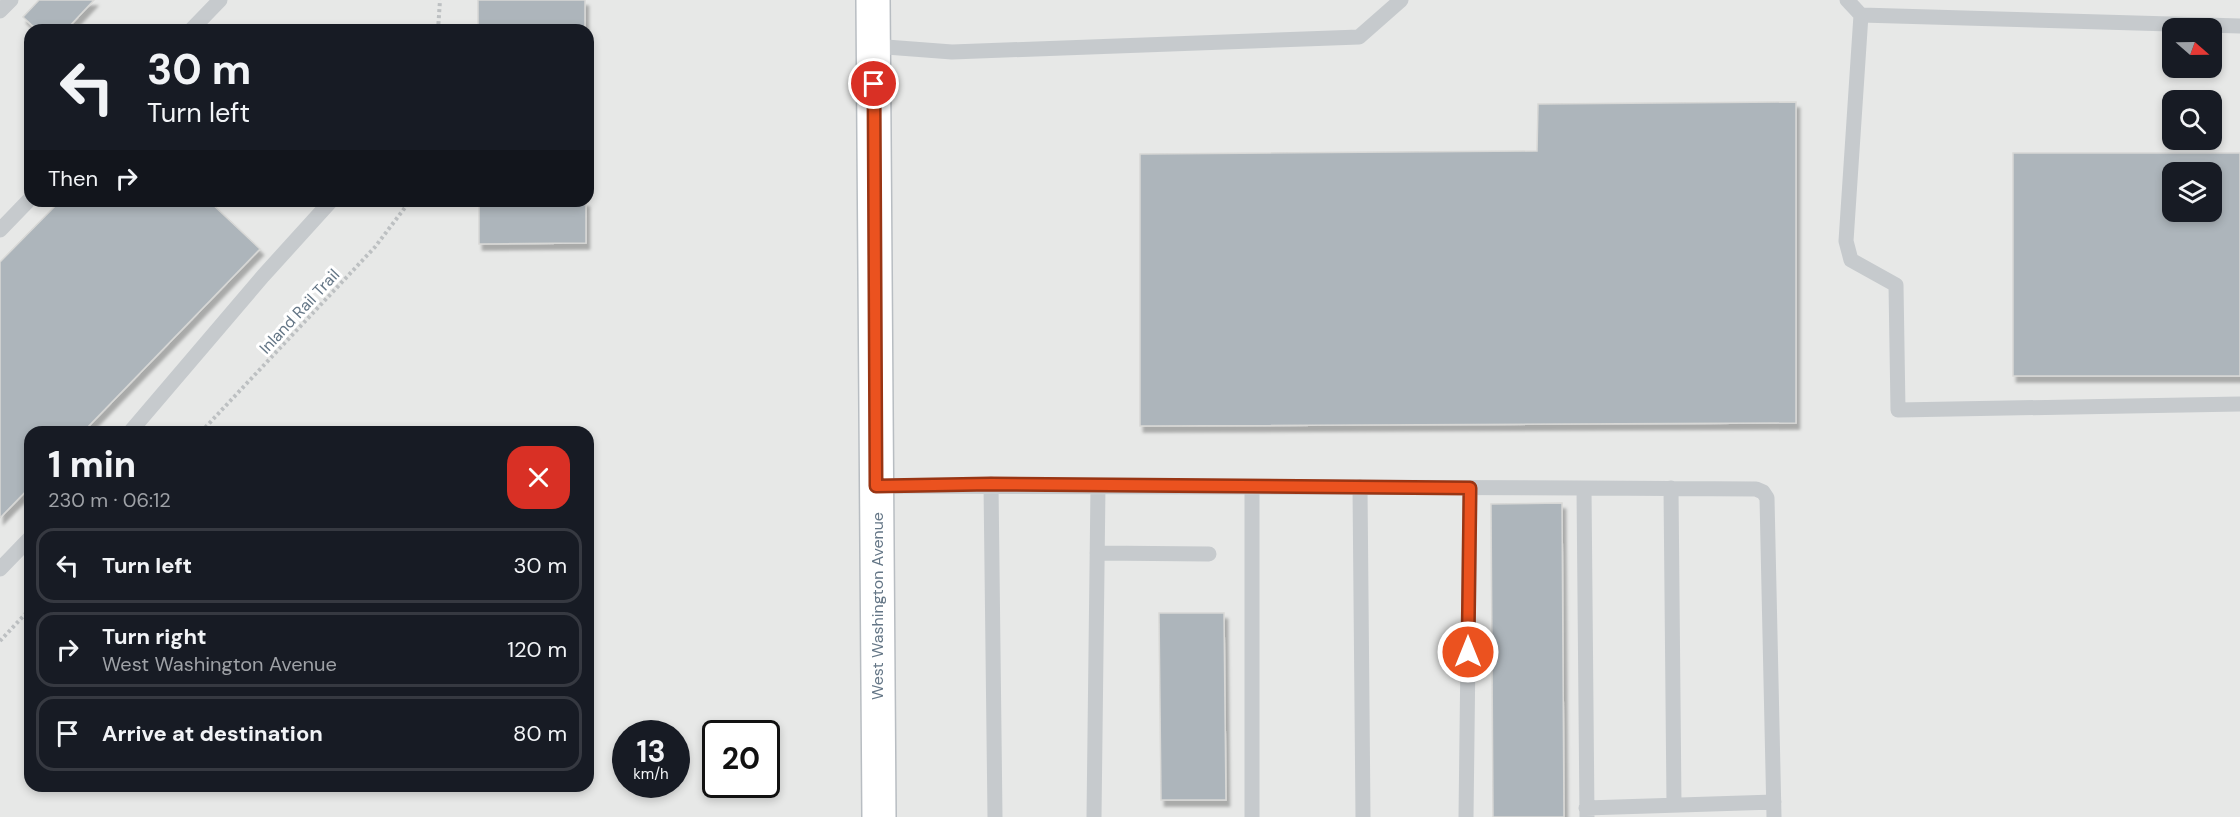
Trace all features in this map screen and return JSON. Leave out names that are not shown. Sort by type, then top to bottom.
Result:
[{"type":"main road","name":"West Washington Avenue","points":[[873,0],[879,817]]},
{"type":"lane","points":[[0,12],[11,0]]},
{"type":"lane","points":[[197,24],[220,0]]},
{"type":"lane","points":[[873,46],[952,52],[1359,37],[1401,0]]},
{"type":"lane","points":[[1847,0],[1861,15],[2240,26]]},
{"type":"lane","points":[[1861,15],[1846,241],[1851,260],[1896,285],[1898,410],[2240,404]]},
{"type":"lane","points":[[0,230],[24,205]]},
{"type":"lane","points":[[135,426],[262,276],[325,207]]},
{"type":"lane","points":[[991,484],[995,817]]},
{"type":"lane","points":[[876,486],[991,484],[1756,489],[1763,492],[1767,498],[1774,809],[1674,805],[1587,812],[1584,488]]},
{"type":"lane","points":[[1095,817],[1098,486]]},
{"type":"lane","points":[[1252,487],[1252,817]]},
{"type":"lane","points":[[1360,487],[1363,817]]},
{"type":"lane","points":[[1466,817],[1470,488]]},
{"type":"lane","points":[[1671,488],[1674,805]]},
{"type":"lane","points":[[0,569],[24,544]]},
{"type":"lane","points":[[1097,553],[1209,554]]},
{"type":"path","points":[[438,24],[440,0]]},
{"type":"path","name":"Inland Rail Trail","points":[[207,426],[375,247],[405,207]]},
{"type":"path","points":[[0,641],[24,615]]},
{"type":"shaded area","points":[[0,0],[2240,0],[2240,817],[0,817]]},
{"type":"building","points":[[39,0],[94,0],[72,24],[31,24],[23,17]]},
{"type":"building","points":[[478,0],[585,0],[585,24],[478,24]]},
{"type":"building","points":[[1796,102],[1796,423],[1140,426],[1140,154],[1537,151],[1538,104]]},
{"type":"building","points":[[2013,153],[2240,153],[2240,376],[2013,376]]},
{"type":"building","points":[[54,207],[215,207],[260,249],[89,426],[24,426],[24,493],[0,518],[0,262]]},
{"type":"building","points":[[479,207],[586,207],[586,243],[479,244]]},
{"type":"building","points":[[1562,503],[1564,817],[1493,817],[1491,504]]},
{"type":"building","points":[[1159,613],[1224,613],[1226,800],[1161,800]]},
{"type":"route","points":[[874,84],[876,486],[991,484],[1470,488],[1468,652]]}]
